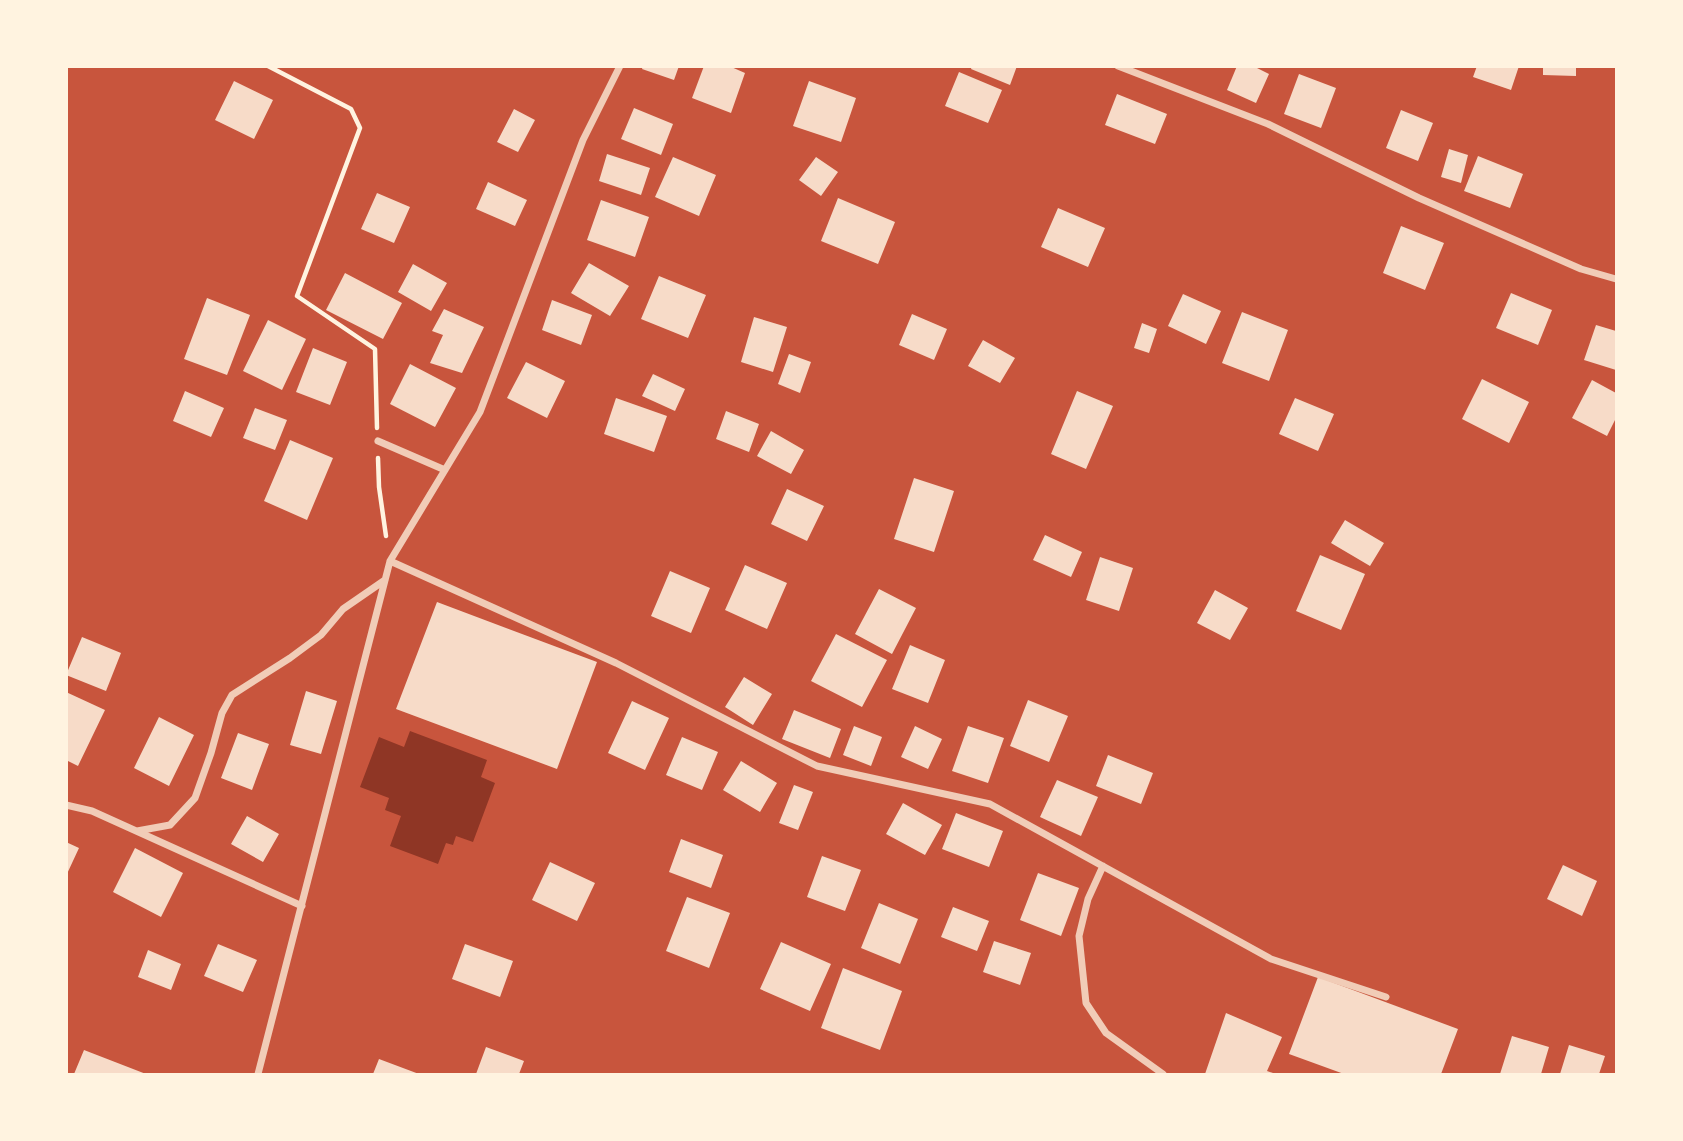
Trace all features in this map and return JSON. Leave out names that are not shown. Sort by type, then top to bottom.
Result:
[{"type":"street","points":[[258,1074],[390,561],[480,412],[583,139],[620,66]]},
{"type":"street","points":[[1118,66],[1268,124],[1419,198],[1581,269],[1616,279]]},
{"type":"street","points":[[377,441],[445,470]]},
{"type":"street","points":[[390,561],[616,663],[817,766],[990,804],[1271,959],[1386,997]]},
{"type":"street","points":[[137,831],[170,825],[195,797],[222,713],[232,695],[290,659],[321,635],[343,609],[385,579]]},
{"type":"street","points":[[66,805],[92,811],[302,906]]},
{"type":"street","points":[[1103,866],[1088,899],[1079,936],[1086,1003],[1106,1033],[1163,1074]]},
{"type":"path","points":[[268,66],[351,109],[360,128],[297,296],[375,349],[379,487],[390,561]]},
{"type":"shaded area","points":[[410,731],[487,760],[481,777],[495,783],[473,842],[456,836],[453,845],[446,843],[438,864],[390,846],[401,816],[385,810],[389,798],[360,787],[379,737],[404,747]]},
{"type":"building","points":[[643,66],[679,66],[674,80],[642,69]]},
{"type":"building","points":[[704,66],[729,66],[745,73],[731,113],[692,98]]},
{"type":"building","points":[[972,66],[1017,66],[1010,85],[971,69]]},
{"type":"building","points":[[1237,66],[1253,66],[1269,74],[1256,103],[1227,90]]},
{"type":"building","points":[[1477,66],[1519,66],[1511,90],[1473,77]]},
{"type":"building","points":[[1543,66],[1576,66],[1576,76],[1543,75]]},
{"type":"building","points":[[959,72],[1002,90],[988,123],[945,106]]},
{"type":"building","points":[[1299,74],[1336,88],[1321,128],[1284,114]]},
{"type":"building","points":[[234,81],[273,100],[254,139],[215,120]]},
{"type":"building","points":[[809,81],[856,98],[841,142],[793,126]]},
{"type":"building","points":[[1117,94],[1167,114],[1155,144],[1105,125]]},
{"type":"building","points":[[634,108],[673,124],[661,155],[621,139]]},
{"type":"building","points":[[514,109],[535,120],[518,152],[497,142]]},
{"type":"building","points":[[1401,110],[1433,123],[1418,161],[1386,148]]},
{"type":"building","points":[[1449,149],[1468,155],[1461,183],[1441,177]]},
{"type":"building","points":[[607,154],[650,168],[641,195],[599,181]]},
{"type":"building","points":[[1478,156],[1523,174],[1510,208],[1464,191]]},
{"type":"building","points":[[673,157],[716,175],[699,216],[655,197]]},
{"type":"building","points":[[816,157],[838,172],[821,196],[799,180]]},
{"type":"building","points":[[488,182],[527,200],[515,226],[476,209]]},
{"type":"building","points":[[377,193],[410,207],[394,243],[361,229]]},
{"type":"building","points":[[838,198],[895,222],[878,264],[821,241]]},
{"type":"building","points":[[601,200],[649,217],[635,257],[587,240]]},
{"type":"building","points":[[1058,208],[1105,228],[1088,267],[1041,247]]},
{"type":"building","points":[[1401,226],[1444,243],[1425,290],[1383,273]]},
{"type":"building","points":[[589,263],[629,286],[610,316],[571,293]]},
{"type":"building","points":[[413,264],[447,283],[431,311],[398,292]]},
{"type":"building","points":[[345,273],[402,303],[383,339],[326,310]]},
{"type":"building","points":[[659,276],[706,295],[688,338],[641,319]]},
{"type":"building","points":[[1511,293],[1552,310],[1538,345],[1496,328]]},
{"type":"building","points":[[1183,294],[1221,311],[1206,344],[1168,326]]},
{"type":"building","points":[[207,298],[250,315],[227,375],[184,359]]},
{"type":"building","points":[[552,300],[592,315],[581,345],[542,330]]},
{"type":"building","points":[[444,309],[484,327],[462,373],[430,363],[443,335],[432,331]]},
{"type":"building","points":[[1242,312],[1288,330],[1269,381],[1222,363]]},
{"type":"building","points":[[912,314],[947,329],[934,360],[899,345]]},
{"type":"building","points":[[754,317],[787,327],[773,372],[741,362]]},
{"type":"building","points":[[268,320],[306,339],[282,390],[243,371]]},
{"type":"building","points":[[1142,323],[1157,329],[1149,353],[1134,348]]},
{"type":"building","points":[[1596,325],[1616,331],[1616,370],[1584,360]]},
{"type":"building","points":[[983,340],[1015,358],[1000,383],[968,366]]},
{"type":"building","points":[[313,348],[347,362],[330,405],[296,392]]},
{"type":"building","points":[[789,354],[811,362],[800,393],[778,384]]},
{"type":"building","points":[[526,362],[565,381],[547,418],[507,398]]},
{"type":"building","points":[[410,364],[456,388],[435,427],[390,404]]},
{"type":"building","points":[[653,374],[685,389],[675,411],[642,396]]},
{"type":"building","points":[[1482,379],[1529,402],[1509,443],[1462,419]]},
{"type":"building","points":[[1592,380],[1616,393],[1616,418],[1607,436],[1572,418]]},
{"type":"building","points":[[185,391],[224,408],[211,437],[173,421]]},
{"type":"building","points":[[1077,391],[1113,406],[1086,469],[1051,454]]},
{"type":"building","points":[[616,398],[667,416],[654,452],[604,434]]},
{"type":"building","points":[[1295,398],[1334,414],[1318,451],[1279,434]]},
{"type":"building","points":[[255,408],[287,420],[275,450],[243,438]]},
{"type":"building","points":[[726,411],[759,424],[749,452],[716,439]]},
{"type":"building","points":[[771,431],[804,450],[791,474],[757,456]]},
{"type":"building","points":[[290,440],[333,458],[307,520],[264,501]]},
{"type":"building","points":[[914,478],[954,491],[934,552],[894,539]]},
{"type":"building","points":[[787,489],[824,506],[807,541],[771,524]]},
{"type":"building","points":[[1345,520],[1384,543],[1370,566],[1331,543]]},
{"type":"building","points":[[1045,535],[1082,552],[1071,577],[1033,560]]},
{"type":"building","points":[[1320,555],[1365,574],[1341,630],[1296,611]]},
{"type":"building","points":[[1100,557],[1133,568],[1119,611],[1086,600]]},
{"type":"building","points":[[745,565],[787,583],[767,629],[725,610]]},
{"type":"building","points":[[670,571],[710,588],[691,633],[651,616]]},
{"type":"building","points":[[879,589],[916,608],[892,654],[855,634]]},
{"type":"building","points":[[1215,590],[1248,608],[1230,640],[1197,623]]},
{"type":"building","points":[[437,602],[597,662],[557,769],[396,709]]},
{"type":"building","points":[[836,634],[887,660],[862,707],[811,681]]},
{"type":"building","points":[[82,637],[121,653],[106,691],[66,675]]},
{"type":"building","points":[[910,645],[945,660],[928,703],[892,689]]},
{"type":"building","points":[[744,677],[772,694],[753,725],[725,707]]},
{"type":"building","points":[[306,691],[337,701],[321,754],[290,745]]},
{"type":"building","points":[[66,692],[105,710],[78,766],[66,760]]},
{"type":"building","points":[[1028,700],[1068,716],[1049,762],[1010,746]]},
{"type":"building","points":[[632,701],[669,718],[645,770],[608,753]]},
{"type":"building","points":[[794,710],[841,729],[830,758],[782,739]]},
{"type":"building","points":[[159,717],[194,735],[169,786],[134,768]]},
{"type":"building","points":[[854,726],[882,737],[871,766],[843,755]]},
{"type":"building","points":[[915,726],[942,739],[928,769],[901,757]]},
{"type":"building","points":[[968,726],[1004,738],[988,783],[952,771]]},
{"type":"building","points":[[238,733],[269,744],[252,790],[221,778]]},
{"type":"building","points":[[682,737],[718,752],[702,790],[666,775]]},
{"type":"building","points":[[1108,755],[1153,773],[1141,804],[1096,786]]},
{"type":"building","points":[[741,761],[777,783],[760,812],[723,790]]},
{"type":"building","points":[[1057,780],[1098,797],[1081,836],[1040,817]]},
{"type":"building","points":[[794,785],[813,792],[798,830],[779,823]]},
{"type":"building","points":[[903,803],[942,825],[925,855],[886,834]]},
{"type":"building","points":[[956,813],[1003,831],[989,867],[942,849]]},
{"type":"building","points":[[247,816],[279,834],[263,862],[231,844]]},
{"type":"building","points":[[681,839],[723,855],[711,888],[669,872]]},
{"type":"building","points":[[66,842],[79,848],[66,876]]},
{"type":"building","points":[[135,848],[183,873],[161,917],[113,892]]},
{"type":"building","points":[[822,856],[861,870],[845,911],[807,897]]},
{"type":"building","points":[[550,862],[595,883],[577,921],[532,900]]},
{"type":"building","points":[[1563,865],[1597,881],[1582,916],[1547,899]]},
{"type":"building","points":[[1038,873],[1079,888],[1061,936],[1020,920]]},
{"type":"building","points":[[687,897],[730,913],[709,968],[666,951]]},
{"type":"building","points":[[879,903],[918,919],[900,964],[861,948]]},
{"type":"building","points":[[953,907],[989,921],[977,951],[941,937]]},
{"type":"building","points":[[994,941],[1031,953],[1020,985],[983,972]]},
{"type":"building","points":[[781,942],[831,964],[810,1011],[760,989]]},
{"type":"building","points":[[218,944],[257,960],[243,992],[204,976]]},
{"type":"building","points":[[465,944],[513,961],[500,997],[452,979]]},
{"type":"building","points":[[148,950],[181,964],[171,990],[138,977]]},
{"type":"building","points":[[843,968],[902,991],[880,1050],[821,1028]]},
{"type":"building","points":[[1318,977],[1458,1029],[1441,1074],[1344,1074],[1289,1054]]},
{"type":"building","points":[[1226,1013],[1282,1037],[1267,1071],[1276,1074],[1205,1074]]},
{"type":"building","points":[[1512,1036],[1549,1047],[1541,1074],[1500,1074]]},
{"type":"building","points":[[1569,1045],[1605,1056],[1599,1074],[1560,1074]]},
{"type":"building","points":[[486,1047],[524,1061],[519,1074],[476,1074]]},
{"type":"building","points":[[84,1050],[146,1074],[74,1074]]},
{"type":"building","points":[[379,1059],[419,1074],[373,1074]]}]
